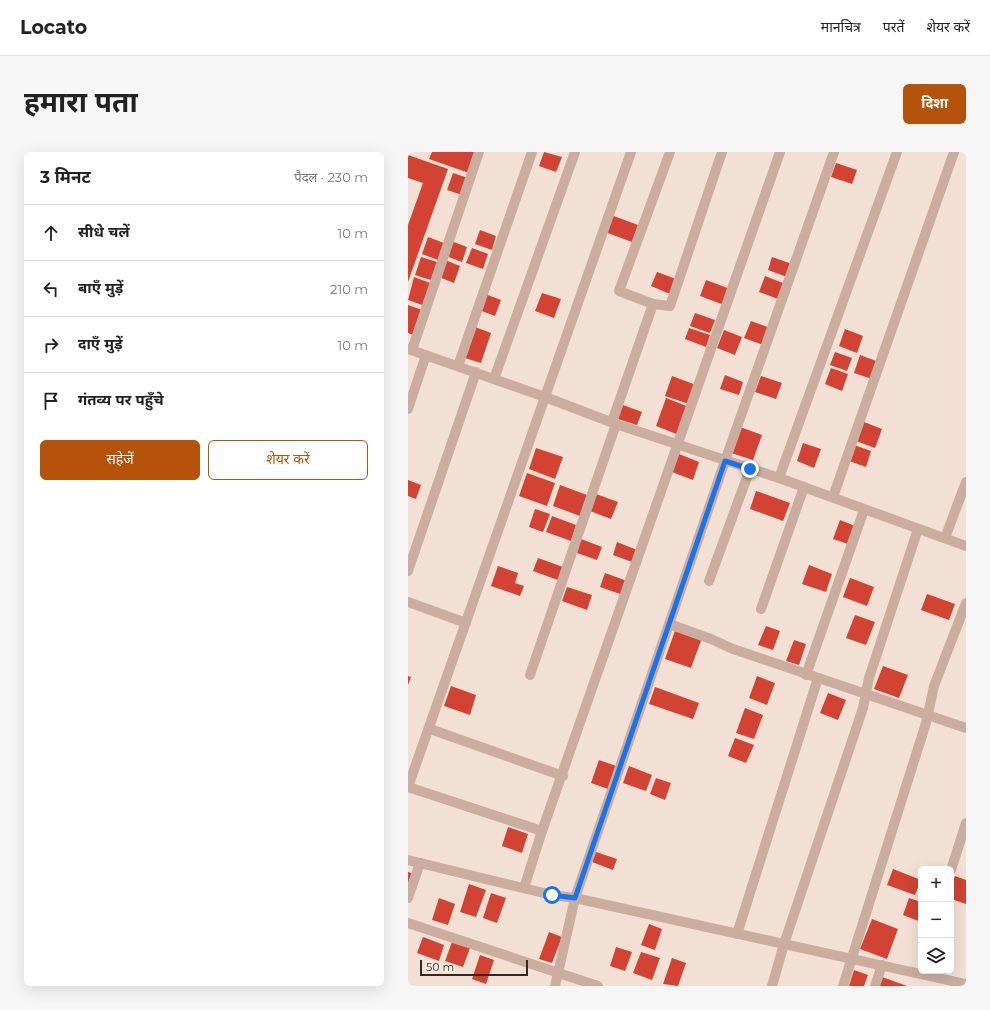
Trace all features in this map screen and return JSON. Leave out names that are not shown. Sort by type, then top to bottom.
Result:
[{"type":"street","points":[[480,152],[410,350],[476,372],[678,446],[833,497],[864,510],[966,546]]},
{"type":"street","points":[[458,366],[532,152]]},
{"type":"street","points":[[494,379],[575,152]]},
{"type":"street","points":[[542,831],[408,787],[430,729],[631,152]]},
{"type":"street","points":[[670,152],[619,291],[653,304],[670,306],[722,152]]},
{"type":"street","points":[[524,888],[542,831],[563,776],[780,152]]},
{"type":"street","points":[[555,986],[560,973],[575,898],[725,461],[834,152]]},
{"type":"street","points":[[779,478],[897,152]]},
{"type":"street","points":[[833,497],[954,152]]},
{"type":"street","points":[[530,675],[653,304]]},
{"type":"street","points":[[408,409],[426,355]]},
{"type":"street","points":[[408,571],[476,372]]},
{"type":"street","points":[[709,582],[750,469]]},
{"type":"street","points":[[945,538],[966,482]]},
{"type":"street","points":[[761,609],[804,487]]},
{"type":"street","points":[[806,675],[864,510]]},
{"type":"street","points":[[772,986],[784,944],[861,716],[869,678],[918,529]]},
{"type":"street","points":[[408,602],[466,623]]},
{"type":"street","points":[[843,986],[928,714],[934,686],[966,603]]},
{"type":"street","points":[[669,624],[806,675],[928,714],[966,728]]},
{"type":"street","points":[[737,934],[818,678]]},
{"type":"street","points":[[430,729],[563,776]]},
{"type":"street","points":[[952,866],[966,823]]},
{"type":"street","points":[[408,860],[524,888],[882,965],[918,968]]},
{"type":"street","points":[[408,898],[420,863]]},
{"type":"street","points":[[408,924],[598,986]]},
{"type":"street","points":[[875,986],[882,965]]},
{"type":"street","points":[[937,974],[966,984]]},
{"type":"building","points":[[432,152],[477,152],[469,173],[429,159]]},
{"type":"building","points":[[544,152],[562,157],[556,172],[539,166]]},
{"type":"building","points":[[408,155],[448,169],[408,282],[408,225],[423,183],[408,178]]},
{"type":"building","points":[[836,163],[857,170],[852,184],[831,177]]},
{"type":"building","points":[[453,173],[468,178],[462,195],[447,190]]},
{"type":"building","points":[[611,215],[638,225],[632,242],[605,232]]},
{"type":"building","points":[[480,230],[496,236],[492,250],[475,244]]},
{"type":"building","points":[[428,237],[444,243],[438,260],[422,254]]},
{"type":"building","points":[[451,241],[467,247],[462,262],[446,256]]},
{"type":"building","points":[[472,248],[488,254],[483,269],[466,263]]},
{"type":"building","points":[[421,257],[440,263],[434,281],[415,275]]},
{"type":"building","points":[[772,257],[792,264],[787,277],[768,270]]},
{"type":"building","points":[[445,260],[460,266],[454,283],[439,277]]},
{"type":"building","points":[[657,272],[676,279],[670,294],[651,286]]},
{"type":"building","points":[[765,276],[783,283],[778,299],[759,292]]},
{"type":"building","points":[[414,277],[433,284],[425,306],[408,300]]},
{"type":"building","points":[[706,280],[730,289],[724,305],[700,296]]},
{"type":"building","points":[[542,293],[561,299],[554,318],[535,311]]},
{"type":"building","points":[[485,294],[501,300],[495,316],[479,310]]},
{"type":"building","points":[[408,305],[422,310],[413,335],[408,333]]},
{"type":"building","points":[[695,313],[715,320],[710,333],[690,326]]},
{"type":"building","points":[[751,321],[770,328],[763,345],[744,338]]},
{"type":"building","points":[[475,327],[491,333],[481,363],[465,358]]},
{"type":"building","points":[[689,328],[710,335],[706,347],[685,339]]},
{"type":"building","points":[[845,329],[863,336],[857,353],[839,346]]},
{"type":"building","points":[[724,330],[742,337],[735,355],[717,348]]},
{"type":"building","points":[[835,352],[852,358],[847,371],[830,365]]},
{"type":"building","points":[[860,355],[879,362],[872,379],[854,373]]},
{"type":"building","points":[[831,368],[848,374],[842,391],[825,384]]},
{"type":"building","points":[[725,375],[743,382],[739,395],[720,389]]},
{"type":"building","points":[[672,376],[696,385],[689,404],[665,396]]},
{"type":"building","points":[[761,376],[782,383],[776,399],[755,392]]},
{"type":"building","points":[[666,398],[689,407],[679,435],[656,426]]},
{"type":"building","points":[[623,405],[642,412],[637,425],[618,419]]},
{"type":"building","points":[[864,422],[882,429],[875,448],[856,441]]},
{"type":"building","points":[[740,427],[762,435],[753,460],[731,453]]},
{"type":"building","points":[[803,443],[821,449],[814,468],[797,461]]},
{"type":"building","points":[[854,445],[871,451],[866,467],[849,461]]},
{"type":"building","points":[[536,448],[563,457],[555,479],[529,469]]},
{"type":"building","points":[[679,454],[699,462],[693,480],[672,472]]},
{"type":"building","points":[[527,473],[555,483],[547,506],[519,496]]},
{"type":"building","points":[[408,480],[421,485],[416,499],[408,496]]},
{"type":"building","points":[[560,485],[587,495],[580,516],[553,506]]},
{"type":"building","points":[[756,491],[790,503],[783,521],[750,509]]},
{"type":"building","points":[[596,494],[618,502],[611,519],[590,511]]},
{"type":"building","points":[[535,509],[550,514],[543,532],[529,527]]},
{"type":"building","points":[[552,516],[576,525],[571,541],[546,532]]},
{"type":"building","points":[[840,520],[855,526],[848,544],[833,539]]},
{"type":"building","points":[[581,539],[602,547],[597,560],[577,553]]},
{"type":"building","points":[[617,542],[637,550],[632,562],[613,555]]},
{"type":"building","points":[[538,558],[563,567],[558,580],[533,571]]},
{"type":"building","points":[[809,565],[832,574],[826,592],[802,584]]},
{"type":"building","points":[[498,566],[518,573],[515,583],[524,586],[520,596],[491,586]]},
{"type":"building","points":[[605,573],[627,581],[623,595],[600,587]]},
{"type":"building","points":[[850,578],[874,587],[867,606],[843,597]]},
{"type":"building","points":[[567,587],[592,595],[587,610],[562,601]]},
{"type":"building","points":[[927,594],[955,604],[949,620],[921,610]]},
{"type":"building","points":[[855,615],[875,622],[866,645],[846,638]]},
{"type":"building","points":[[766,626],[780,631],[773,650],[758,645]]},
{"type":"building","points":[[676,628],[702,638],[691,668],[665,659]]},
{"type":"building","points":[[794,640],[806,644],[799,665],[786,661]]},
{"type":"building","points":[[883,666],[908,675],[899,698],[874,689]]},
{"type":"building","points":[[408,676],[411,677],[408,685]]},
{"type":"building","points":[[757,676],[775,683],[767,705],[749,698]]},
{"type":"building","points":[[451,686],[476,695],[470,715],[444,706]]},
{"type":"building","points":[[655,687],[699,703],[693,719],[649,704]]},
{"type":"building","points":[[828,693],[846,700],[838,720],[820,713]]},
{"type":"building","points":[[745,708],[763,715],[754,739],[736,733]]},
{"type":"building","points":[[735,738],[754,745],[746,763],[728,756]]},
{"type":"building","points":[[599,760],[619,767],[611,790],[591,783]]},
{"type":"building","points":[[629,766],[652,775],[646,791],[623,783]]},
{"type":"building","points":[[656,778],[671,783],[665,800],[650,794]]},
{"type":"building","points":[[508,827],[528,834],[522,853],[502,846]]},
{"type":"building","points":[[596,852],[617,859],[613,870],[592,862]]},
{"type":"building","points":[[893,869],[918,879],[918,888],[915,895],[887,885]]},
{"type":"building","points":[[408,872],[415,874],[408,892]]},
{"type":"building","points":[[955,876],[966,880],[966,904],[954,900]]},
{"type":"building","points":[[469,884],[486,890],[476,917],[460,912]]},
{"type":"building","points":[[491,893],[506,898],[497,923],[483,918]]},
{"type":"building","points":[[439,898],[455,904],[448,925],[432,920]]},
{"type":"building","points":[[909,898],[918,901],[918,921],[903,915]]},
{"type":"building","points":[[872,919],[898,929],[887,959],[860,949]]},
{"type":"building","points":[[649,924],[662,929],[655,950],[641,945]]},
{"type":"building","points":[[549,932],[562,937],[552,963],[539,959]]},
{"type":"building","points":[[423,937],[444,945],[439,961],[417,953]]},
{"type":"building","points":[[452,942],[470,948],[463,967],[445,961]]},
{"type":"building","points":[[616,947],[632,952],[625,971],[610,966]]},
{"type":"building","points":[[641,952],[660,958],[652,980],[633,973]]},
{"type":"building","points":[[480,955],[494,960],[486,984],[472,979]]},
{"type":"building","points":[[672,958],[686,963],[678,986],[663,984]]},
{"type":"building","points":[[854,970],[868,975],[864,986],[849,986]]},
{"type":"building","points":[[882,977],[907,986],[879,986]]},
{"type":"route","points":[[552,895],[575,898],[725,461],[750,469]]}]
